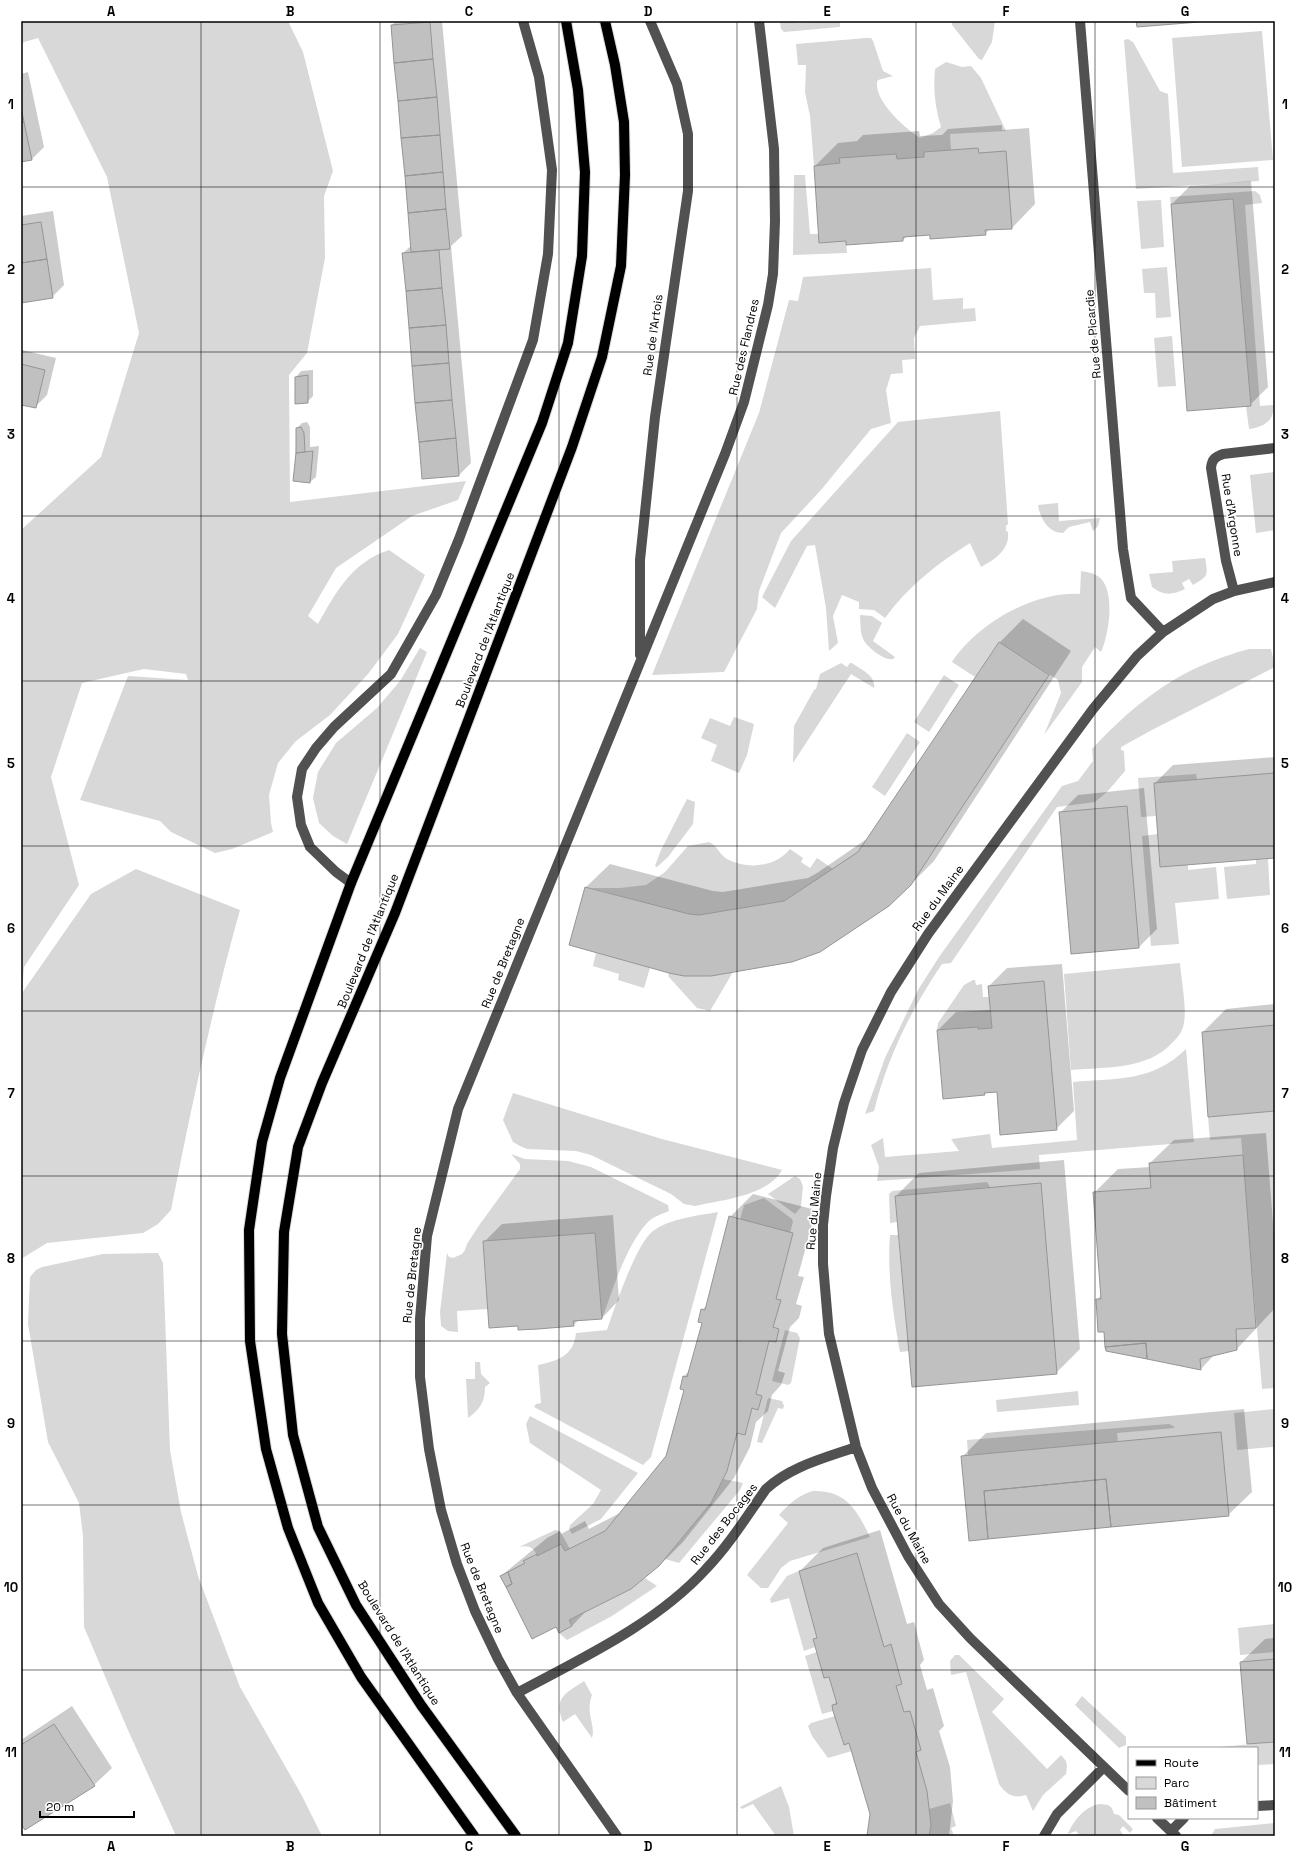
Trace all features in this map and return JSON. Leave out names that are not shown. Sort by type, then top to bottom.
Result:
[{"type":"main road","points":[[474,1836],[361,1677],[318,1603],[288,1528],[266,1449],[250,1341],[249,1230],[262,1142],[280,1078],[351,883],[542,423],[568,343],[582,256],[585,172],[578,90],[566,21]]},
{"type":"main road","name":"Boulevard de l'Atlantique","points":[[516,1836],[421,1705],[356,1605],[318,1527],[293,1435],[282,1334],[284,1232],[298,1147],[322,1083],[398,905],[572,447],[602,357],[621,266],[625,175],[624,122],[615,65],[605,21]]},
{"type":"street","points":[[351,883],[336,872],[310,847],[302,825],[296,797],[302,770],[316,748],[334,727],[391,674],[436,595],[459,540],[533,340],[548,254],[552,170],[539,77],[523,21]]},
{"type":"street","name":"Rue de l'Artois","points":[[640,659],[640,552],[655,417],[688,191],[688,134],[677,84],[650,21]]},
{"type":"street","name":"Rue des Flandres","points":[[640,659],[725,454],[744,402],[768,305],[775,249],[774,149],[759,21]]},
{"type":"street","name":"Rue de Picardie","points":[[1080,21],[1123,549],[1131,598],[1163,632]]},
{"type":"street","name":"Rue d'Argonne","points":[[1234,591],[1223,543],[1211,468],[1212,462],[1216,456],[1223,454],[1275,448]]},
{"type":"street","name":"Rue du Maine","points":[[1128,1790],[970,1638],[939,1604],[892,1529],[872,1488],[856,1447],[829,1334],[823,1244],[826,1196],[833,1148],[844,1103],[857,1064],[891,992],[928,934],[1093,709],[1137,656],[1163,632],[1213,599],[1234,591],[1275,582]]},
{"type":"street","name":"Rue de Bretagne","points":[[617,1836],[517,1693],[498,1659],[475,1611],[456,1564],[434,1477],[424,1412],[419,1350],[427,1236],[458,1109],[640,659]]},
{"type":"street","name":"Rue des Bocages","points":[[517,1693],[646,1621],[672,1602],[706,1569],[766,1489],[777,1479],[790,1472],[856,1447]]},
{"type":"street","points":[[1044,1836],[1057,1814],[1104,1767]]},
{"type":"street","points":[[1258,1806],[1275,1805]]},
{"type":"street","points":[[1158,1819],[1173,1834],[1183,1819]]},
{"type":"green space","points":[[21,21],[288,21],[303,52],[333,171],[324,196],[325,258],[307,353],[289,375],[290,502],[466,481],[458,500],[412,516],[336,568],[308,616],[318,624],[331,601],[355,570],[376,555],[389,550],[425,575],[398,634],[368,674],[330,715],[296,741],[278,763],[269,795],[273,832],[232,849],[215,853],[171,832],[160,821],[80,800],[128,676],[188,680],[186,674],[144,669],[82,683],[51,777],[79,885],[24,967],[22,993],[91,894],[136,869],[240,910],[202,1059],[171,1210],[158,1224],[143,1233],[47,1243],[21,1259],[21,530],[101,457],[139,333],[107,177],[38,38],[21,43]]},
{"type":"green space","points":[[780,21],[795,21],[795,23],[840,21],[840,27],[784,32],[781,29]]},
{"type":"green space","points":[[952,21],[995,21],[992,42],[982,60],[979,59],[952,25]]},
{"type":"green space","points":[[1262,31],[1273,160],[1182,167],[1172,38]]},
{"type":"green space","points":[[871,38],[873,41],[883,71],[893,76],[878,80],[878,90],[881,98],[892,114],[920,138],[933,133],[941,127],[934,91],[934,76],[935,69],[946,62],[962,67],[971,66],[981,78],[1006,131],[950,134],[951,150],[924,152],[924,157],[897,159],[896,154],[839,158],[840,163],[814,166],[810,116],[805,92],[806,65],[798,65],[796,44]]},
{"type":"green space","points":[[1128,39],[1133,42],[1160,91],[1168,94],[1173,173],[1258,167],[1259,181],[1136,189],[1124,40]]},
{"type":"green space","points":[[794,175],[805,175],[810,234],[819,234],[846,241],[847,253],[793,255]]},
{"type":"green space","points":[[1255,191],[1260,195],[1262,203],[1245,205],[1260,406],[1273,405],[1273,411],[1270,419],[1263,425],[1249,429],[1246,406],[1251,405],[1233,199],[1171,204],[1170,197]]},
{"type":"green space","points":[[1161,200],[1164,247],[1141,249],[1137,201]]},
{"type":"green space","points":[[1167,267],[1171,317],[1156,318],[1155,293],[1144,293],[1142,269]]},
{"type":"green space","points":[[931,268],[933,300],[963,298],[963,309],[975,308],[976,321],[920,326],[914,338],[915,359],[902,360],[903,373],[891,374],[886,390],[891,423],[871,429],[821,490],[781,533],[759,591],[757,609],[724,672],[652,675],[759,413],[789,300],[798,301],[803,277]]},
{"type":"green space","points":[[1172,336],[1176,386],[1158,387],[1154,338]]},
{"type":"green space","points":[[1000,411],[1008,524],[1006,526],[1006,531],[1008,532],[1008,538],[1004,549],[996,558],[981,567],[970,543],[924,576],[903,596],[885,618],[874,610],[859,609],[859,602],[842,595],[833,616],[838,643],[829,651],[826,608],[815,545],[807,546],[775,608],[762,597],[791,541],[898,422]]},
{"type":"green space","points":[[1275,472],[1275,530],[1256,533],[1250,475]]},
{"type":"green space","points":[[1058,503],[1059,521],[1100,518],[1098,526],[1093,531],[1090,522],[1069,527],[1063,533],[1049,528],[1043,520],[1038,505]]},
{"type":"green space","points":[[1205,558],[1207,572],[1205,577],[1193,585],[1189,579],[1182,583],[1185,589],[1168,594],[1160,592],[1152,587],[1149,574],[1173,572],[1172,561]]},
{"type":"green space","points":[[1081,571],[1099,577],[1104,583],[1108,592],[1109,613],[1104,644],[1101,652],[1095,647],[1082,667],[1082,682],[1044,735],[1061,693],[1058,680],[999,642],[975,677],[952,662],[976,635],[991,623],[1008,613],[1026,604],[1044,598],[1080,594]]},
{"type":"green space","points":[[860,615],[872,616],[882,623],[873,641],[895,657],[893,659],[887,659],[878,654],[865,641],[861,633]]},
{"type":"green space","points":[[420,648],[427,652],[347,844],[333,836],[319,823],[313,798],[318,772],[336,743],[377,708],[400,681]]},
{"type":"green space","points":[[1249,649],[1271,649],[1275,667],[1121,747],[1121,750],[1124,751],[1125,771],[1107,792],[1095,802],[1057,807],[951,963],[942,964],[931,981],[911,1016],[893,1053],[879,1091],[874,1111],[865,1114],[885,1058],[918,990],[939,957],[1062,786],[1078,781],[1093,761],[1092,749],[1109,731],[1144,700],[1163,687],[1202,665]]},
{"type":"green space","points":[[841,663],[847,667],[850,663],[852,663],[867,673],[873,680],[874,688],[851,674],[793,763],[794,726],[814,690],[816,689],[820,674]]},
{"type":"green space","points":[[944,675],[959,685],[929,732],[914,722]]},
{"type":"green space","points":[[734,717],[754,724],[747,755],[739,773],[711,761],[717,745],[701,738],[710,718],[730,726]]},
{"type":"green space","points":[[907,733],[920,742],[885,796],[872,787]]},
{"type":"green space","points":[[1196,774],[1197,780],[1154,783],[1156,816],[1141,817],[1138,778]]},
{"type":"green space","points":[[687,799],[695,802],[693,824],[668,857],[657,867],[655,866],[661,850]]},
{"type":"green space","points":[[1158,834],[1188,865],[1188,870],[1216,867],[1219,899],[1175,903],[1179,944],[1151,946],[1142,836]]},
{"type":"green space","points":[[709,842],[712,843],[727,859],[743,865],[761,865],[769,863],[777,860],[790,849],[803,858],[801,862],[810,868],[817,858],[833,869],[784,901],[699,915],[689,914],[591,888],[620,888],[646,885],[665,872],[688,846]]},
{"type":"green space","points":[[1268,859],[1270,895],[1227,899],[1224,867],[1256,864],[1256,860]]},
{"type":"green space","points":[[596,953],[650,968],[644,988],[618,980],[619,974],[593,966]]},
{"type":"green space","points":[[1180,963],[1185,1016],[1182,1031],[1172,1043],[1162,1052],[1138,1063],[1125,1066],[1071,1070],[1064,974]]},
{"type":"green space","points":[[733,972],[710,1011],[697,1008],[668,976],[669,973],[701,976]]},
{"type":"green space","points":[[975,980],[976,985],[982,984],[983,997],[989,997],[992,1028],[978,1029],[978,1027],[937,1030],[938,1023],[964,985]]},
{"type":"green space","points":[[1186,1049],[1194,1142],[1039,1155],[1040,1169],[877,1181],[879,1167],[871,1145],[883,1138],[885,1157],[959,1151],[951,1139],[990,1134],[992,1148],[1077,1140],[1073,1082],[1120,1079],[1147,1073],[1160,1068],[1173,1060]]},
{"type":"green space","points":[[513,1093],[662,1139],[782,1170],[775,1179],[766,1186],[743,1196],[695,1206],[684,1204],[671,1194],[591,1155],[576,1151],[527,1149],[513,1142],[503,1120]]},
{"type":"green space","points":[[1275,1111],[1275,1388],[1262,1389],[1241,1138],[1210,1140],[1208,1117]]},
{"type":"green space","points":[[511,1154],[525,1159],[568,1161],[591,1167],[668,1205],[669,1211],[649,1221],[639,1232],[626,1256],[602,1319],[595,1233],[483,1241],[488,1309],[457,1311],[458,1332],[448,1331],[441,1326],[440,1312],[447,1253],[449,1257],[453,1258],[462,1254],[480,1224],[520,1169],[520,1164]]},
{"type":"green space","points":[[795,1176],[800,1179],[803,1186],[801,1207],[795,1214],[768,1194]]},
{"type":"green space","points":[[987,1182],[990,1187],[895,1196],[897,1222],[890,1223],[889,1194],[892,1191]]},
{"type":"green space","points":[[764,1198],[792,1219],[793,1222],[790,1233],[740,1220],[744,1205]]},
{"type":"green space","points":[[718,1212],[651,1457],[643,1465],[534,1407],[536,1404],[541,1403],[538,1365],[552,1362],[568,1352],[575,1341],[576,1333],[607,1330],[633,1262],[640,1248],[653,1231],[676,1220]]},
{"type":"green space","points":[[890,1235],[898,1235],[909,1351],[900,1352],[897,1337],[890,1279]]},
{"type":"green space","points":[[158,1253],[163,1263],[170,1450],[181,1512],[198,1576],[240,1687],[301,1794],[322,1836],[176,1836],[127,1728],[84,1627],[83,1536],[79,1503],[48,1442],[28,1324],[30,1277],[36,1270],[42,1267],[103,1254]]},
{"type":"green space","points":[[785,1330],[797,1333],[800,1338],[791,1383],[788,1385],[772,1381]]},
{"type":"green space","points":[[475,1362],[480,1362],[481,1374],[490,1383],[485,1387],[481,1405],[468,1418],[466,1379],[475,1379]]},
{"type":"green space","points":[[1078,1391],[1079,1405],[997,1412],[996,1400]]},
{"type":"green space","points":[[768,1398],[782,1401],[784,1406],[783,1409],[778,1408],[762,1443],[757,1442]]},
{"type":"green space","points":[[1275,1409],[1275,1468],[1273,1447],[1237,1450],[1234,1413]]},
{"type":"green space","points":[[530,1416],[638,1473],[601,1519],[572,1534],[569,1529],[570,1525],[593,1504],[601,1490],[530,1443],[526,1424]]},
{"type":"green space","points":[[1169,1424],[1175,1428],[1117,1433],[1118,1442],[968,1455],[967,1440]]},
{"type":"green space","points":[[723,1479],[743,1483],[740,1490],[679,1563],[665,1559],[711,1503]]},
{"type":"green space","points":[[813,1491],[834,1494],[842,1498],[855,1510],[870,1537],[790,1561],[781,1568],[768,1588],[761,1588],[747,1575],[788,1523],[779,1515],[794,1500]]},
{"type":"green space","points":[[555,1530],[560,1531],[570,1549],[565,1551],[561,1544],[537,1556],[530,1547],[519,1547]]},
{"type":"green space","points":[[799,1571],[817,1638],[813,1640],[815,1647],[804,1651],[789,1598],[771,1603],[770,1599],[787,1576]]},
{"type":"green space","points":[[645,1578],[657,1586],[612,1616],[567,1640],[559,1633],[572,1626],[569,1620],[631,1589]]},
{"type":"green space","points":[[1275,1624],[1275,1652],[1240,1655],[1238,1628]]},
{"type":"green space","points":[[817,1652],[824,1678],[829,1677],[837,1704],[833,1711],[822,1714],[805,1656]]},
{"type":"green space","points":[[955,1655],[959,1655],[1004,1699],[992,1712],[1047,1769],[1061,1755],[1066,1761],[1066,1774],[1043,1795],[1033,1811],[1026,1795],[1010,1795],[999,1784],[966,1672],[951,1675],[950,1661]]},
{"type":"green space","points":[[584,1681],[592,1695],[590,1702],[590,1714],[593,1728],[592,1738],[575,1714],[563,1722],[560,1714],[560,1707],[563,1697]]},
{"type":"green space","points":[[1082,1696],[1126,1737],[1126,1745],[1119,1748],[1075,1705]]},
{"type":"green space","points":[[835,1716],[843,1744],[849,1743],[852,1751],[828,1758],[812,1736],[808,1726],[811,1723]]},
{"type":"green space","points":[[1275,1742],[1275,1764],[1258,1765],[1258,1747],[1219,1747]]},
{"type":"green space","points":[[781,1786],[789,1807],[794,1836],[776,1836],[753,1804],[742,1809],[740,1807]]},
{"type":"green space","points":[[950,1803],[956,1826],[951,1828],[954,1836],[929,1836],[931,1825],[929,1809]]},
{"type":"green space","points":[[1100,1804],[1108,1805],[1112,1808],[1114,1814],[1119,1815],[1133,1829],[1130,1833],[1123,1826],[1120,1830],[1124,1836],[1080,1836],[1076,1831],[1068,1834],[1076,1819],[1080,1815],[1089,1808]]},
{"type":"green space","points":[[1275,1823],[1274,1836],[1212,1836],[1215,1829]]},
{"type":"building","points":[[1136,21],[1199,21],[1199,22],[1137,27]]},
{"type":"building","points":[[430,22],[433,59],[394,63],[391,25]]},
{"type":"building","points":[[433,59],[437,97],[398,101],[394,63]]},
{"type":"building","points":[[437,97],[440,135],[401,138],[398,101]]},
{"type":"building","points":[[21,107],[24,122],[21,123]]},
{"type":"building","points":[[24,122],[32,160],[21,162],[21,123]]},
{"type":"building","points":[[440,135],[443,172],[405,176],[401,138]]},
{"type":"building","points":[[978,148],[979,153],[1006,151],[1012,229],[985,230],[986,235],[930,239],[930,235],[903,237],[903,241],[846,245],[846,241],[819,243],[814,166],[840,163],[839,158],[896,154],[897,159],[924,157],[924,152]]},
{"type":"building","points":[[443,172],[446,209],[408,213],[405,176]]},
{"type":"building","points":[[1233,199],[1251,406],[1187,411],[1171,204]]},
{"type":"building","points":[[446,209],[450,249],[411,252],[408,213]]},
{"type":"building","points":[[41,222],[47,259],[21,263],[21,225]]},
{"type":"building","points":[[439,250],[442,288],[406,291],[402,253]]},
{"type":"building","points":[[47,259],[53,298],[21,303],[21,263]]},
{"type":"building","points":[[442,288],[446,325],[409,328],[406,291]]},
{"type":"building","points":[[446,325],[449,363],[412,366],[409,328]]},
{"type":"building","points":[[449,363],[452,400],[415,403],[412,366]]},
{"type":"building","points":[[21,364],[45,370],[36,408],[21,405]]},
{"type":"building","points":[[308,375],[308,403],[295,404],[295,377]]},
{"type":"building","points":[[452,400],[456,438],[419,442],[415,403]]},
{"type":"building","points":[[301,427],[304,433],[305,452],[296,453],[296,428]]},
{"type":"building","points":[[456,438],[459,476],[422,479],[419,442]]},
{"type":"building","points":[[313,451],[310,483],[293,481],[296,453]]},
{"type":"building","points":[[999,642],[1049,675],[911,885],[889,906],[820,952],[792,962],[711,976],[684,976],[669,973],[569,945],[585,887],[689,914],[699,915],[784,901],[858,852]]},
{"type":"building","points":[[1275,773],[1275,858],[1160,867],[1154,783]]},
{"type":"building","points":[[1127,806],[1139,948],[1071,954],[1059,812]]},
{"type":"building","points":[[1044,981],[1057,1130],[1000,1135],[997,1092],[984,1093],[985,1095],[943,1099],[937,1030],[978,1027],[978,1029],[992,1028],[988,986]]},
{"type":"building","points":[[1275,1025],[1275,1111],[1208,1117],[1202,1032]]},
{"type":"building","points":[[1243,1155],[1256,1328],[1236,1329],[1237,1350],[1200,1359],[1201,1370],[1147,1359],[1146,1343],[1105,1347],[1104,1332],[1098,1332],[1096,1299],[1101,1299],[1093,1192],[1151,1188],[1149,1163]]},
{"type":"building","points":[[1041,1183],[1057,1374],[912,1387],[895,1196]]},
{"type":"building","points":[[729,1216],[793,1233],[776,1299],[781,1300],[773,1327],[779,1329],[776,1342],[769,1341],[756,1394],[762,1396],[758,1410],[752,1408],[745,1435],[737,1433],[727,1471],[711,1503],[659,1566],[631,1589],[569,1620],[572,1626],[559,1633],[556,1627],[532,1639],[506,1587],[512,1584],[508,1572],[525,1563],[523,1561],[537,1554],[537,1556],[561,1544],[565,1551],[605,1531],[666,1456],[684,1390],[680,1389],[683,1376],[687,1377],[702,1323],[698,1322],[701,1309],[705,1310]]},
{"type":"building","points":[[595,1233],[602,1319],[573,1321],[574,1326],[538,1329],[518,1330],[518,1326],[489,1328],[483,1241]]},
{"type":"building","points":[[1146,1343],[1147,1359],[1106,1351],[1105,1347]]},
{"type":"building","points":[[1221,1432],[1229,1516],[1111,1527],[1106,1479],[984,1491],[988,1539],[969,1541],[961,1456]]},
{"type":"building","points":[[1106,1479],[1111,1527],[988,1539],[984,1491]]},
{"type":"building","points":[[857,1553],[884,1647],[891,1644],[902,1684],[896,1686],[904,1712],[910,1711],[921,1750],[916,1752],[927,1791],[931,1825],[929,1836],[867,1836],[870,1814],[849,1743],[844,1745],[833,1711],[832,1705],[837,1704],[829,1677],[824,1678],[813,1639],[817,1638],[799,1571]]},
{"type":"building","points":[[508,1572],[512,1584],[506,1587],[500,1576]]},
{"type":"building","points":[[1275,1659],[1275,1742],[1247,1744],[1240,1662]]},
{"type":"building","points":[[54,1724],[95,1786],[25,1830],[21,1824],[21,1745]]}]
